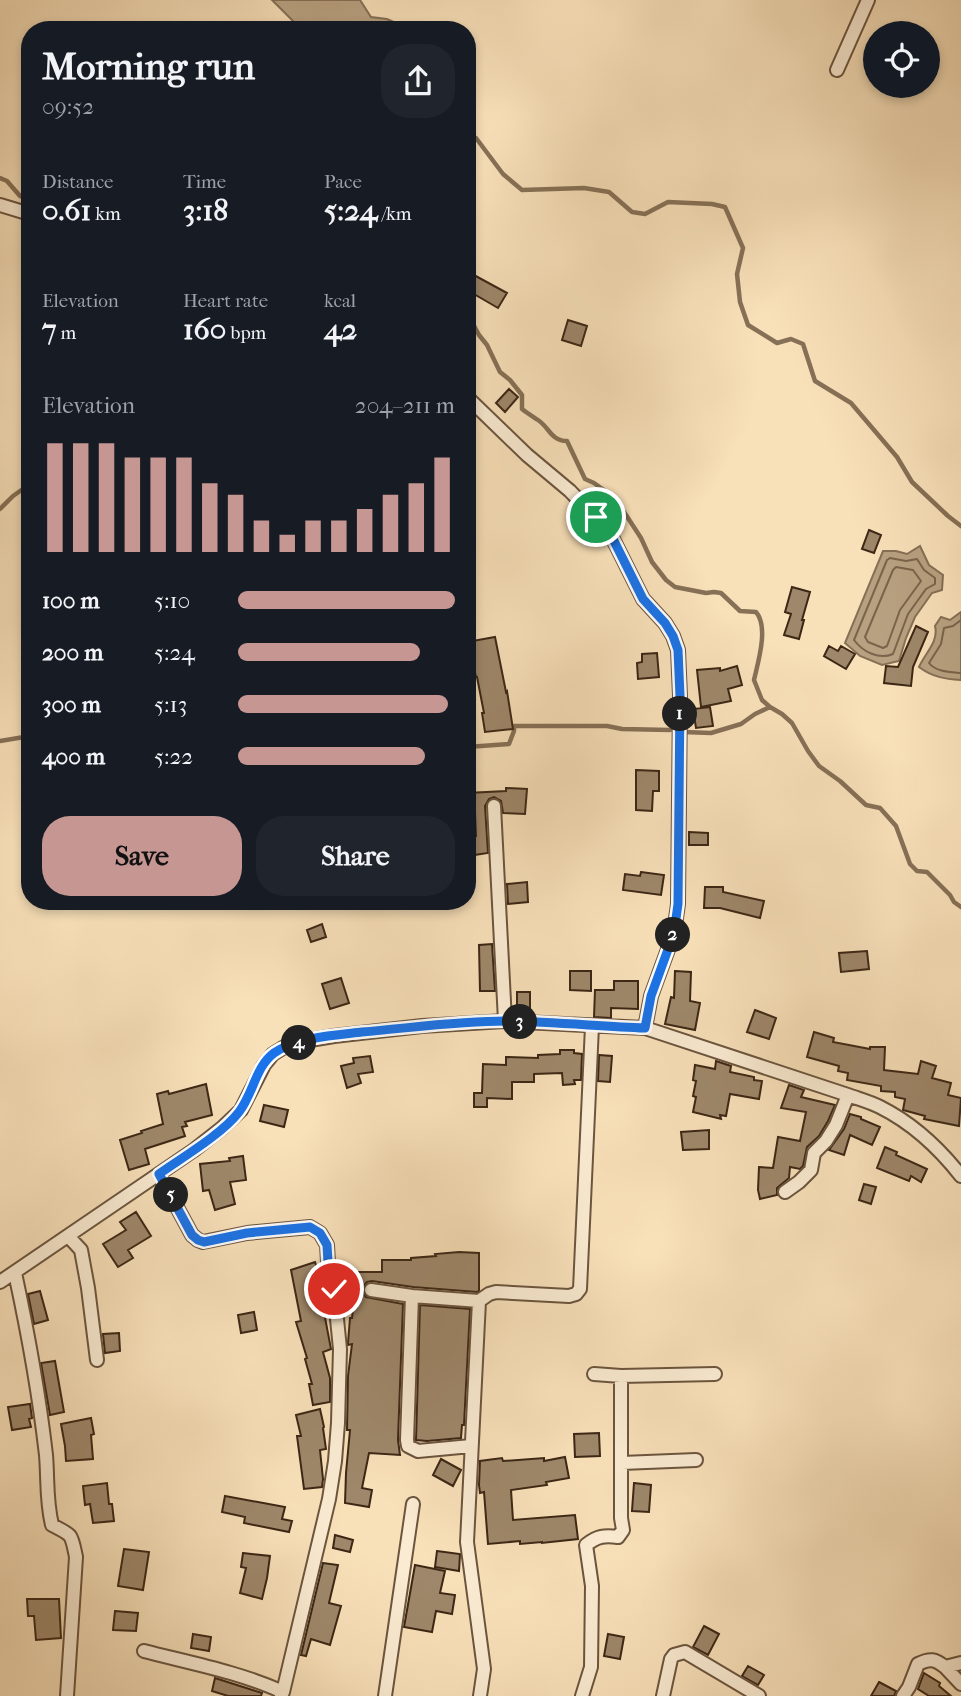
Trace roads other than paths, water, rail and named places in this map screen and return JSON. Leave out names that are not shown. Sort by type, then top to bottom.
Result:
[{"type":"street","points":[[837,70],[867,0]]},
{"type":"street","points":[[0,205],[21,211]]},
{"type":"street","points":[[476,406],[527,455],[570,491],[610,533],[643,599],[665,623],[678,650],[678,904],[674,933],[651,996],[645,1028]]},
{"type":"street","points":[[494,806],[505,1021]]},
{"type":"street","points":[[0,1282],[194,1150],[233,1119],[273,1054],[286,1046],[334,1035],[505,1021],[645,1028],[880,1108],[916,1130],[947,1158],[961,1176]]},
{"type":"street","points":[[370,1290],[479,1301],[496,1292],[569,1296],[576,1294],[580,1289],[592,1026]]},
{"type":"street","points":[[785,1192],[811,1170],[814,1153],[836,1125],[848,1095]]},
{"type":"street","points":[[144,1651],[273,1687],[282,1694],[328,1499],[338,1423],[340,1349],[327,1245],[320,1233],[310,1227],[247,1233],[212,1241],[198,1240],[192,1235],[159,1174]]},
{"type":"street","points":[[68,1236],[81,1250],[97,1360]]},
{"type":"street","points":[[15,1273],[29,1337],[46,1457],[49,1513],[52,1525],[69,1533],[76,1557],[67,1696]]},
{"type":"street","points":[[412,1296],[408,1446],[418,1451],[471,1446]]},
{"type":"street","points":[[479,1301],[467,1542],[484,1668],[480,1696]]},
{"type":"street","points":[[594,1374],[715,1374]]},
{"type":"street","points":[[582,1696],[591,1667],[592,1586],[586,1545],[594,1538],[607,1535],[618,1537],[623,1530],[621,1376]]},
{"type":"street","points":[[622,1463],[696,1460]]},
{"type":"street","points":[[385,1696],[413,1504]]},
{"type":"street","points":[[663,1696],[671,1659],[685,1652],[759,1696]]},
{"type":"street","points":[[903,1696],[918,1664],[928,1659],[936,1660],[961,1684]]},
{"type":"street","points":[[945,1667],[961,1663]]},
{"type":"water","points":[[272,0],[360,0],[371,17],[392,21],[293,21]]},
{"type":"water","points":[[920,546],[929,565],[943,575],[942,590],[932,593],[915,617],[899,661],[882,665],[860,656],[845,643],[883,551],[907,554]]},
{"type":"water","points":[[961,612],[961,680],[939,677],[919,667],[933,642],[935,626],[941,617],[950,620]]},
{"type":"waterway","points":[[476,138],[503,174],[522,190],[584,188],[609,192],[632,212],[645,214],[668,202],[725,207],[743,248],[737,274],[740,302],[748,325],[777,343],[791,339],[803,344],[815,381],[851,403],[897,457],[912,482],[961,526]]},
{"type":"waterway","points":[[0,178],[7,181],[21,196]]},
{"type":"waterway","points":[[476,330],[500,372],[522,395],[522,409],[542,423],[557,439],[567,441],[585,479],[615,498],[641,538],[652,562],[666,580],[675,587],[721,593],[740,611],[756,612],[760,618],[762,635],[754,680],[762,700],[792,723],[819,766],[866,805],[880,808],[896,826],[910,864],[917,871],[927,872],[961,907]]},
{"type":"waterway","points":[[0,509],[21,490]]},
{"type":"waterway","points":[[683,732],[711,733],[741,724],[770,707]]},
{"type":"waterway","points":[[476,746],[509,744],[514,726],[607,726],[670,730]]},
{"type":"waterway","points":[[0,741],[21,738]]}]
